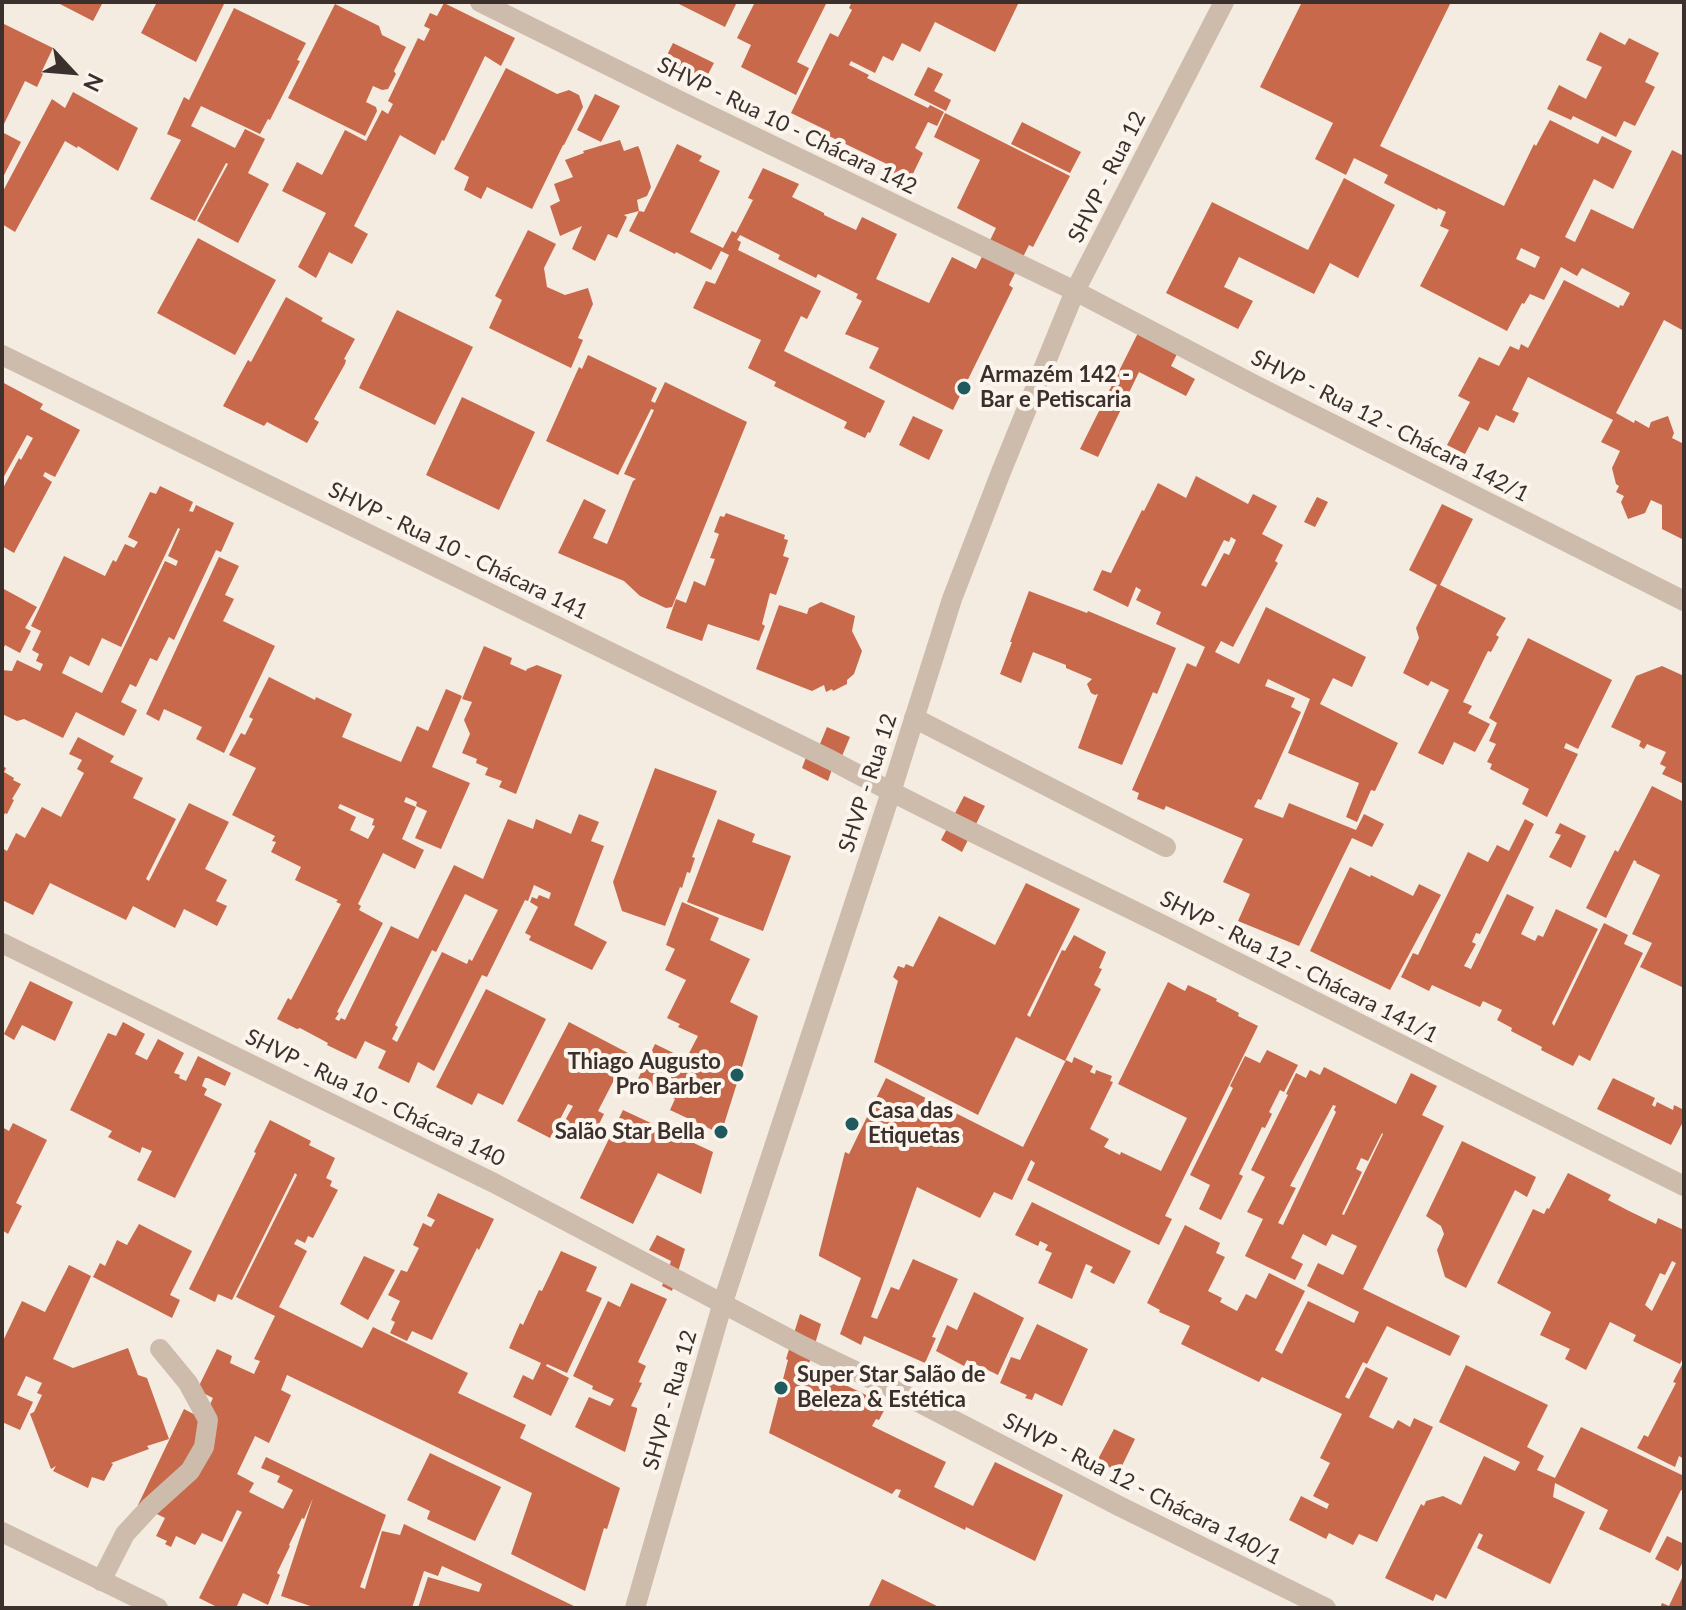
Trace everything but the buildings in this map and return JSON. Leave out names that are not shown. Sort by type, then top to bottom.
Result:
[{"type":"street","name":"SHVP - Rua 10 - Chácara 142","points":[[480,2],[1075,291]]},
{"type":"street","name":"SHVP - Rua 12","points":[[635,1608],[723,1302],[952,599],[1075,291],[1224,2]]},
{"type":"street","name":"SHVP - Rua 12 - Chácara 142/1","points":[[1075,291],[1684,601]]},
{"type":"street","name":"SHVP - Rua 10 - Chácara 141","points":[[2,355],[803,746],[891,792]]},
{"type":"street","points":[[914,718],[1166,847]]},
{"type":"street","name":"SHVP - Rua 12 - Chácara 141/1","points":[[891,792],[1684,1186]]},
{"type":"street","name":"SHVP - Rua 10 - Chácara 140","points":[[2,943],[494,1183],[723,1302]]},
{"type":"street","name":"SHVP - Rua 12 - Chácara 140/1","points":[[723,1302],[803,1346],[1326,1608]]},
{"type":"street","points":[[101,1581],[125,1534],[190,1471],[204,1447],[208,1420],[188,1383],[160,1349]]},
{"type":"street","points":[[2,1532],[158,1608]]},
{"type":"place","name":"Armazém 142 - Bar e Petiscaria","points":[[964,388]]},
{"type":"place","name":"Thiago Augusto Pro Barber","points":[[737,1075]]},
{"type":"place","name":"Casa das Etiquetas","points":[[852,1124]]},
{"type":"place","name":"Salão Star Bella","points":[[721,1132]]},
{"type":"place","name":"Super Star Salão de Beleza & Estética","points":[[781,1388]]}]
